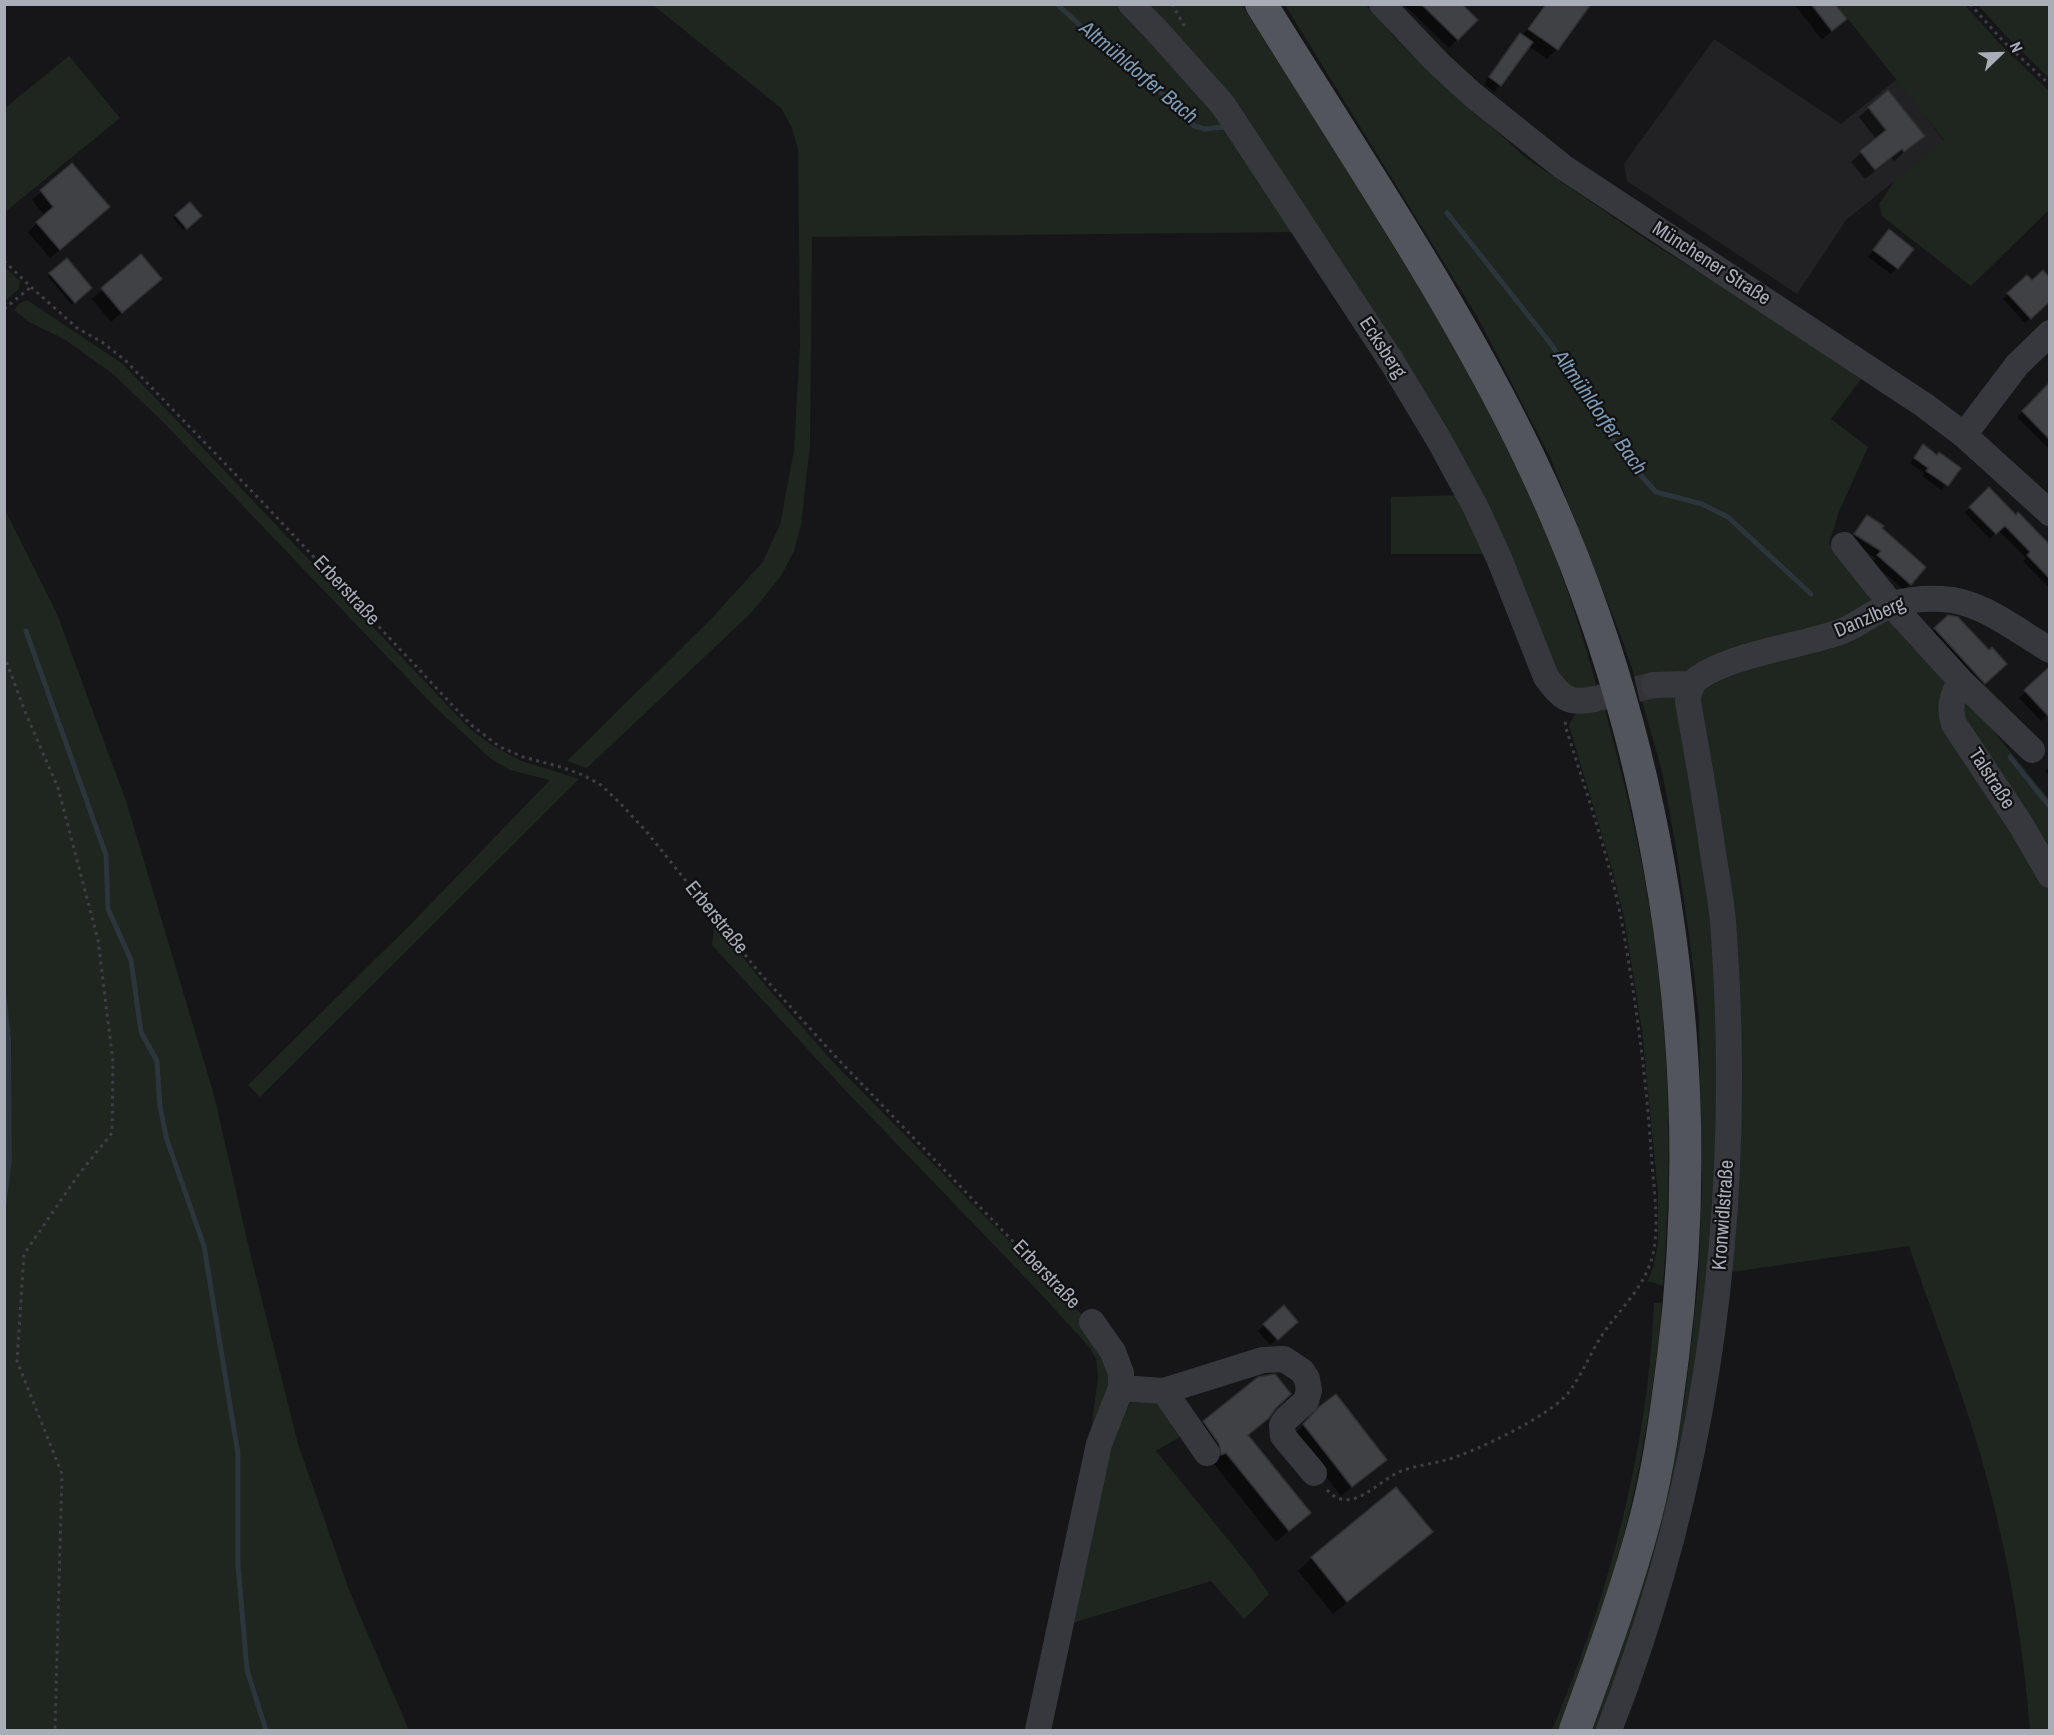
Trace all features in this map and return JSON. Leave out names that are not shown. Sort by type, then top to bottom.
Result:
[{"type":"main road","points":[[1261,5],[1456,317],[1532,462],[1572,559],[1607,655],[1633,741],[1660,868],[1678,1009],[1684,1122],[1682,1250],[1677,1325],[1658,1462],[1645,1519],[1607,1641],[1575,1731]]},
{"type":"street","name":"Ecksberg","points":[[1131,4],[1223,105],[1392,362],[1475,506],[1499,558],[1546,677],[1557,692],[1582,700]]},
{"type":"street","name":"Münchener Straße","points":[[1382,4],[1438,63],[1473,95],[1563,167],[1884,378],[1964,435],[2049,513]]},
{"type":"street","points":[[1964,435],[2006,379],[2047,340]]},
{"type":"street","points":[[1844,545],[1891,604],[1960,680],[2032,750]]},
{"type":"street","name":"Danzlberg","points":[[1691,688],[1694,681],[1711,670],[1839,633],[1891,604],[1909,600],[1929,598],[1959,601],[1992,615],[2049,650]]},
{"type":"street","name":"Talstraße","points":[[1960,680],[1951,700],[1951,715],[1954,724],[2021,825],[2049,875]]},
{"type":"street","points":[[1654,685],[1683,684],[1691,688]]},
{"type":"street","name":"Kronwidlstraße","points":[[1609,1731],[1628,1682],[1667,1555],[1688,1472],[1705,1383],[1725,1225],[1730,1127],[1724,934],[1688,702],[1691,688]]},
{"type":"street","name":"Erberstraße","points":[[1092,1322],[1113,1352],[1121,1373],[1121,1388]]},
{"type":"street","points":[[1038,1731],[1099,1444],[1121,1388],[1164,1391],[1263,1360],[1284,1359],[1302,1371],[1307,1378],[1309,1390],[1306,1401],[1282,1425],[1283,1436],[1314,1473]]},
{"type":"street","points":[[1164,1391],[1208,1453]]},
{"type":"path","points":[[1970,4],[2003,41],[2049,85]]},
{"type":"path","name":"Erberstraße","points":[[4,261],[77,328],[102,342],[125,360],[267,507],[470,724],[500,747],[561,767],[601,785],[620,803],[646,831],[758,971],[834,1055],[1092,1322]]},
{"type":"path","points":[[4,309],[31,287]]},
{"type":"path","points":[[4,656],[58,788],[98,940],[113,1062],[112,1133],[79,1174],[24,1254],[17,1361],[62,1474],[55,1731]]},
{"type":"path","points":[[1314,1473],[1334,1497],[1351,1500],[1362,1496],[1401,1471],[1472,1452],[1545,1413],[1568,1394],[1604,1331],[1644,1280],[1649,1267],[1653,1251],[1654,1202],[1641,1050],[1620,918],[1595,819],[1566,725],[1582,700]]},
{"type":"shaded area","points":[[653,5],[1242,5],[1437,317],[1493,416],[1525,482],[1553,551],[1598,691],[1559,687],[1493,537],[1301,232],[812,237],[810,445],[801,525],[794,551],[781,576],[751,613],[587,768],[567,761],[712,618],[762,563],[780,525],[794,450],[800,345],[798,149],[792,128],[781,108]]},
{"type":"shaded area","points":[[1285,5],[1366,5],[1395,38],[1526,158],[1650,242],[1864,375],[1831,419],[1868,447],[1838,514],[1829,544],[1874,601],[1868,608],[1674,694],[1682,699],[1701,801],[1726,1119],[1684,1477],[1604,1730],[1589,1730],[1671,1474],[1686,1389],[1698,1285],[1702,1184],[1699,1017],[1689,935],[1662,771],[1622,639],[1550,457],[1478,318]]},
{"type":"shaded area","points":[[1837,5],[1965,5],[2000,44],[2049,91],[2049,210],[1971,286],[1882,216],[1879,204],[1895,180],[1944,140]]},
{"type":"shaded area","points":[[1978,5],[2049,5],[2049,78],[2007,37]]},
{"type":"shaded area","points":[[1714,39],[1841,124],[1897,79],[1944,141],[1846,220],[1797,294],[1627,181],[1624,164]]},
{"type":"shaded area","points":[[69,56],[120,118],[5,212],[5,108]]},
{"type":"shaded area","points":[[4,266],[20,281],[19,289],[5,301]]},
{"type":"shaded area","points":[[27,300],[123,364],[470,729],[490,744],[519,760],[579,779],[260,1097],[248,1085],[412,923],[550,780],[510,770],[491,759],[434,706],[163,422],[113,374],[64,339],[29,322],[14,310],[20,303]]},
{"type":"shaded area","points":[[1463,495],[1493,554],[1391,554],[1391,497]]},
{"type":"shaded area","points":[[4,508],[57,614],[126,801],[214,1095],[251,1257],[298,1444],[349,1590],[409,1730],[5,1730],[4,1214],[12,1160],[11,1037],[4,983]]},
{"type":"shaded area","points":[[1885,615],[1952,684],[1946,697],[2049,887],[2049,1730],[2030,1730],[2017,1620],[1987,1476],[1909,1246],[1726,1273],[1731,1222],[1697,689],[1706,679]]},
{"type":"shaded area","points":[[1963,694],[2049,799],[2049,865],[1956,718]]},
{"type":"shaded area","points":[[1603,702],[1638,845],[1660,991],[1665,1040],[1669,1138],[1663,1286],[1647,1282],[1653,1268],[1658,1244],[1658,1193],[1642,1030],[1624,917],[1611,865],[1569,726],[1578,711]]},
{"type":"shaded area","points":[[715,922],[760,979],[834,1063],[1086,1319],[1112,1373],[1081,1504],[1098,1377],[1096,1359],[1090,1348],[845,1090],[712,945]]},
{"type":"shaded area","points":[[5,983],[11,1037],[12,1160],[5,1214]]},
{"type":"shaded area","points":[[1654,1303],[1662,1303],[1654,1379],[1634,1493],[1616,1567],[1584,1668],[1562,1730],[1552,1730],[1591,1627],[1622,1521],[1644,1413]]},
{"type":"shaded area","points":[[1150,1394],[1188,1432],[1156,1451],[1252,1569],[1269,1594],[1244,1619],[1211,1581],[1066,1625],[1109,1429],[1129,1402]]},
{"type":"building","points":[[1421,4],[1462,4],[1478,20],[1458,40]]},
{"type":"building","points":[[1546,4],[1591,4],[1558,50],[1528,29]]},
{"type":"building","points":[[1811,4],[1835,4],[1847,19],[1832,31]]},
{"type":"building","points":[[1520,33],[1533,42],[1501,86],[1489,77]]},
{"type":"building","points":[[1888,90],[1925,136],[1904,152],[1902,149],[1875,170],[1860,151],[1886,130],[1868,107]]},
{"type":"building","points":[[72,163],[110,207],[60,250],[36,222],[53,207],[40,190]]},
{"type":"building","points":[[190,202],[202,216],[187,229],[175,215]]},
{"type":"building","points":[[1889,229],[1914,249],[1898,269],[1873,250]]},
{"type":"building","points":[[141,254],[162,279],[122,313],[101,288]]},
{"type":"building","points":[[67,258],[92,288],[75,303],[49,273]]},
{"type":"building","points":[[2043,270],[2049,277],[2049,302],[2031,319],[2007,293],[2027,275],[2032,280]]},
{"type":"building","points":[[2049,383],[2049,439],[2022,411]]},
{"type":"building","points":[[1923,444],[1937,455],[1939,452],[1961,468],[1948,486],[1926,471],[1928,468],[1914,458]]},
{"type":"building","points":[[1989,487],[2016,515],[2018,512],[2049,544],[2049,578],[2027,555],[2030,552],[2005,526],[1996,534],[1969,507]]},
{"type":"building","points":[[1867,515],[1884,526],[1882,528],[1926,567],[1911,585],[1877,555],[1881,551],[1854,534]]},
{"type":"building","points":[[1948,615],[1958,617],[1989,650],[1992,647],[2007,664],[1985,684],[1934,628]]},
{"type":"building","points":[[2049,667],[2049,717],[2024,690]]},
{"type":"building","points":[[1284,1305],[1298,1322],[1278,1340],[1263,1324]]},
{"type":"building","points":[[1275,1374],[1291,1394],[1269,1418],[1248,1435],[1311,1513],[1289,1531],[1226,1453],[1221,1455],[1219,1444],[1203,1421],[1258,1377]]},
{"type":"building","points":[[1336,1394],[1387,1460],[1352,1487],[1303,1424],[1320,1406]]},
{"type":"building","points":[[1396,1487],[1433,1532],[1347,1602],[1311,1557]]},
{"type":"waterway","name":"Altmühldorfer Bach","points":[[1057,4],[1108,51],[1173,102],[1194,126],[1205,129],[1224,127]]},
{"type":"waterway","name":"Altmühldorfer Bach","points":[[1447,213],[1551,344],[1625,458],[1656,492],[1702,504],[1728,517],[1811,594]]},
{"type":"waterway","points":[[26,631],[106,855],[108,909],[131,960],[141,1032],[157,1061],[160,1107],[167,1140],[204,1246],[238,1454],[238,1565],[247,1670],[266,1730]]},
{"type":"waterway","name":"Altmühldorfer Bach","points":[[2010,757],[2050,807]]},
{"type":"tunnel","points":[[1599,698],[1654,685]]}]
